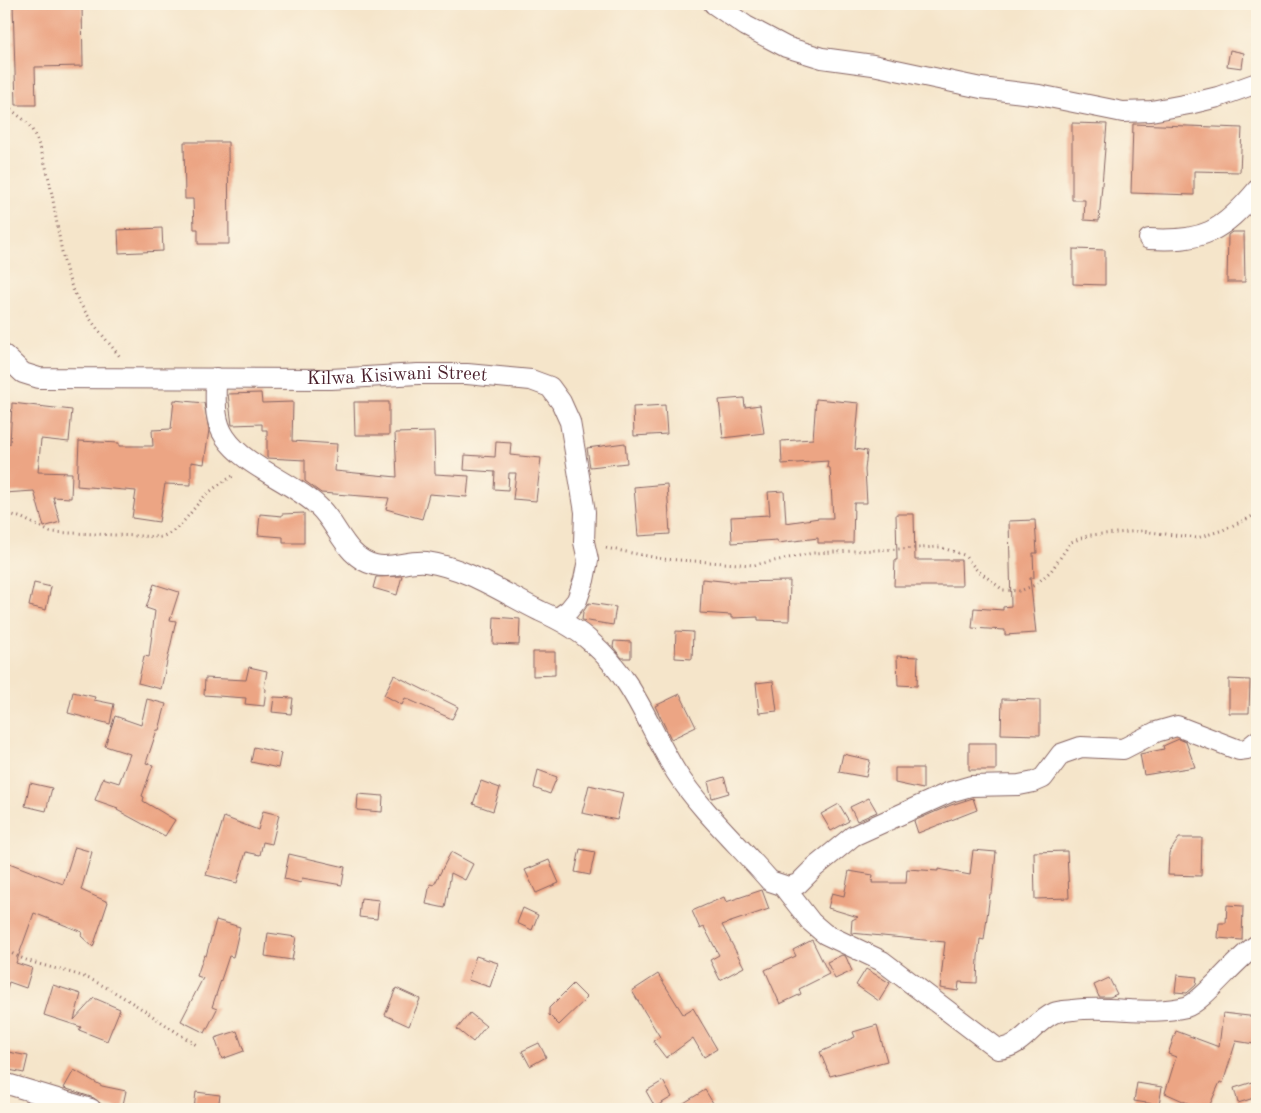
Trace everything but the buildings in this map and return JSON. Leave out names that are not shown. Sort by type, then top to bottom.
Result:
[{"type":"street","points":[[714,4],[746,26],[786,47],[822,58],[873,65],[981,88],[1039,95],[1123,112],[1151,111],[1188,104],[1218,97],[1257,83]]},
{"type":"street","points":[[1149,239],[1177,241],[1203,236],[1232,216],[1257,190]]},
{"type":"street","name":"Kilwa Kisiwani Street","points":[[4,355],[23,373],[39,378],[331,379],[418,374],[466,374],[531,380],[550,387],[561,402],[570,422],[585,512],[584,542],[588,560],[577,600],[569,610],[558,618]]},
{"type":"street","points":[[216,378],[217,420],[224,436],[236,450],[318,506],[346,546],[364,561],[375,566],[391,566],[410,561],[442,564],[497,587],[558,618],[590,641],[614,665],[632,690],[675,770],[691,793],[770,881],[783,886],[788,887],[798,884],[815,867],[853,836],[905,814],[931,799],[971,786],[1019,785],[1034,782],[1043,778],[1061,754],[1080,747],[1123,750],[1156,732],[1177,726],[1239,750],[1247,749],[1257,741]]},
{"type":"street","points":[[783,886],[811,922],[825,934],[882,961],[998,1049],[1023,1040],[1044,1020],[1055,1013],[1085,1008],[1162,1009],[1191,1005],[1232,965],[1257,945]]},
{"type":"street","points":[[4,1083],[91,1109]]},
{"type":"path","points":[[4,102],[10,112],[30,126],[37,143],[56,210],[69,279],[81,307],[136,377]]},
{"type":"path","points":[[4,512],[22,518],[50,532],[160,537],[168,535],[178,527],[206,495],[231,477],[256,464]]},
{"type":"path","points":[[584,542],[663,559],[754,565],[813,553],[940,547],[964,555],[976,569],[1003,590],[1020,591],[1036,585],[1051,571],[1071,542],[1090,535],[1142,531],[1197,538],[1223,530],[1257,514]]},
{"type":"path","points":[[4,948],[25,958],[93,981],[119,994],[198,1046]]}]
